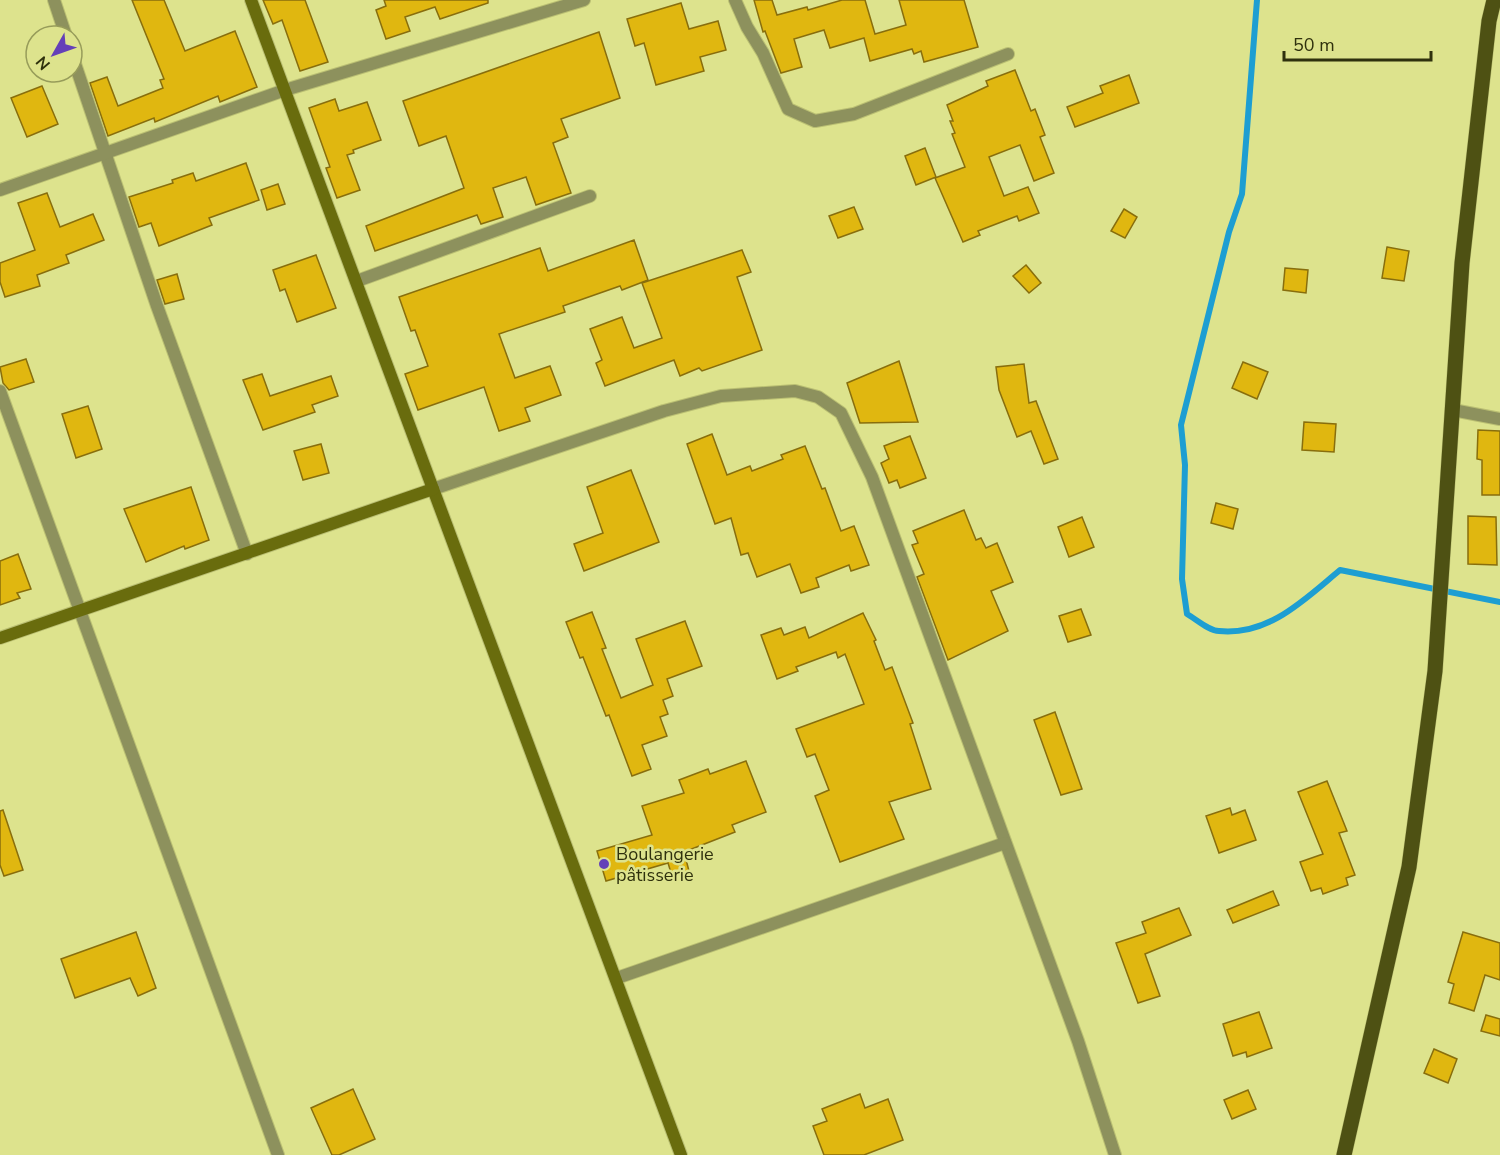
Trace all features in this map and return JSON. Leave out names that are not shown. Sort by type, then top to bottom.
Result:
[{"type":"main road","points":[[1344,1155],[1409,867],[1434,671],[1462,263],[1494,0]]},
{"type":"street","points":[[54,0],[62,24]]},
{"type":"street","points":[[251,0],[681,1155]]},
{"type":"street","points":[[0,190],[285,90],[584,0]]},
{"type":"street","points":[[735,0],[747,27],[763,53],[788,109],[815,121],[854,114],[1008,54]]},
{"type":"street","points":[[81,84],[104,154],[248,554]]},
{"type":"street","points":[[357,281],[590,196]]},
{"type":"street","points":[[0,391],[188,901],[278,1155]]},
{"type":"street","points":[[0,638],[664,411],[722,396],[795,391],[831,404],[841,413],[852,430],[872,477],[1078,1041],[1115,1155]]},
{"type":"street","points":[[1453,410],[1500,419]]},
{"type":"street","points":[[617,978],[1005,843]]},
{"type":"building","points":[[132,0],[164,0],[185,51],[235,31],[257,87],[220,102],[218,96],[155,122],[154,118],[108,136],[90,83],[107,77],[118,106],[163,88],[160,80],[164,79]]},
{"type":"building","points":[[263,0],[305,0],[328,62],[300,71],[282,20],[273,24]]},
{"type":"building","points":[[384,0],[488,0],[488,3],[440,19],[435,7],[405,17],[410,31],[386,39],[376,10],[386,6]]},
{"type":"building","points":[[754,0],[772,0],[777,15],[807,7],[808,10],[842,0],[865,0],[875,34],[906,25],[899,0],[964,0],[978,47],[924,62],[921,51],[914,54],[912,49],[870,61],[864,38],[830,48],[824,30],[794,39],[802,67],[781,73],[765,31],[763,32]]},
{"type":"building","points":[[681,3],[689,29],[718,21],[726,50],[700,57],[704,71],[656,85],[644,43],[635,46],[627,19]]},
{"type":"building","points":[[599,32],[620,98],[561,119],[568,137],[553,143],[571,193],[536,205],[526,177],[493,188],[503,217],[481,224],[477,215],[375,251],[366,226],[464,188],[446,136],[419,146],[403,101]]},
{"type":"building","points":[[1015,70],[1031,111],[1035,109],[1045,135],[1040,137],[1054,173],[1034,181],[1020,145],[989,157],[1004,196],[1028,187],[1039,213],[1019,221],[1017,216],[978,231],[980,235],[963,242],[935,178],[965,167],[952,134],[955,133],[950,121],[953,121],[947,105],[988,86],[986,81]]},
{"type":"building","points":[[1129,75],[1139,103],[1075,127],[1067,107],[1103,93],[1100,86]]},
{"type":"building","points":[[42,86],[58,124],[27,137],[11,98]]},
{"type":"building","points":[[335,99],[339,111],[367,102],[381,140],[353,150],[354,153],[347,155],[360,190],[337,198],[326,168],[330,167],[309,108]]},
{"type":"building","points":[[925,148],[936,177],[916,185],[905,156]]},
{"type":"building","points":[[246,163],[259,200],[209,218],[212,225],[159,246],[151,223],[139,227],[129,197],[173,183],[172,180],[193,173],[196,181]]},
{"type":"building","points":[[278,184],[285,204],[267,210],[261,190]]},
{"type":"building","points":[[47,193],[60,227],[93,214],[104,240],[66,255],[69,263],[37,275],[40,286],[5,297],[0,282],[0,263],[35,250],[18,203]]},
{"type":"building","points":[[854,207],[863,229],[838,238],[829,216]]},
{"type":"building","points":[[1124,209],[1137,217],[1125,238],[1111,231]]},
{"type":"building","points":[[634,240],[648,280],[622,290],[620,286],[563,306],[565,312],[499,334],[515,378],[550,366],[561,395],[525,408],[530,421],[499,431],[484,387],[418,410],[405,374],[428,366],[415,330],[411,331],[399,297],[540,248],[548,271]]},
{"type":"building","points":[[1387,247],[1409,251],[1404,281],[1382,278]]},
{"type":"building","points":[[742,250],[751,272],[737,277],[762,350],[702,371],[699,368],[680,376],[674,360],[605,386],[596,363],[602,360],[590,329],[622,317],[634,348],[662,338],[642,283]]},
{"type":"building","points":[[316,255],[336,308],[297,322],[285,289],[280,291],[273,270]]},
{"type":"building","points":[[1026,265],[1041,283],[1029,293],[1013,276]]},
{"type":"building","points":[[1285,268],[1308,270],[1306,293],[1283,290]]},
{"type":"building","points":[[177,274],[184,299],[165,304],[157,280]]},
{"type":"building","points":[[26,359],[34,382],[9,390],[3,383],[0,367]]},
{"type":"building","points":[[899,361],[918,422],[860,423],[847,383]]},
{"type":"building","points":[[1243,362],[1268,372],[1257,399],[1232,388]]},
{"type":"building","points":[[1024,364],[1029,403],[1036,401],[1058,459],[1044,464],[1031,431],[1017,437],[999,390],[996,367]]},
{"type":"building","points":[[262,374],[270,396],[331,376],[338,396],[312,405],[315,412],[263,430],[243,380]]},
{"type":"building","points":[[88,406],[102,449],[76,458],[62,414]]},
{"type":"building","points":[[1304,422],[1336,424],[1334,452],[1302,450]]},
{"type":"building","points":[[1478,430],[1500,431],[1500,495],[1482,495],[1482,460],[1477,459]]},
{"type":"building","points":[[712,434],[727,475],[750,466],[752,471],[783,459],[781,455],[805,446],[822,489],[825,488],[841,531],[854,526],[869,565],[851,571],[849,565],[816,578],[819,587],[801,593],[790,564],[757,577],[748,553],[741,555],[731,518],[715,524],[687,444]]},
{"type":"building","points":[[910,436],[926,478],[900,488],[897,480],[889,483],[881,463],[889,459],[884,446]]},
{"type":"building","points":[[321,444],[329,473],[303,480],[294,451]]},
{"type":"building","points":[[631,470],[659,542],[584,571],[574,544],[603,533],[587,487]]},
{"type":"building","points":[[191,487],[209,540],[185,549],[184,546],[146,562],[124,509]]},
{"type":"building","points":[[1216,503],[1238,509],[1233,529],[1211,523]]},
{"type":"building","points":[[964,510],[976,540],[981,538],[986,548],[997,543],[1013,582],[991,591],[1008,631],[948,660],[917,577],[924,574],[912,545],[918,543],[913,531]]},
{"type":"building","points":[[1468,516],[1496,517],[1497,565],[1468,564]]},
{"type":"building","points":[[1082,517],[1094,547],[1069,557],[1058,527]]},
{"type":"building","points":[[18,554],[31,589],[17,593],[20,598],[0,605],[0,561]]},
{"type":"building","points":[[1081,609],[1091,635],[1068,642],[1059,616]]},
{"type":"building","points":[[592,612],[606,648],[602,649],[621,698],[653,685],[636,639],[685,621],[702,666],[667,679],[673,696],[663,700],[668,714],[660,717],[667,736],[642,745],[651,769],[632,776],[609,715],[606,716],[583,657],[580,658],[566,622]]},
{"type":"building","points":[[863,613],[876,640],[874,641],[885,670],[892,667],[913,723],[910,724],[931,789],[889,802],[904,839],[840,862],[815,796],[829,790],[815,754],[807,757],[796,729],[864,704],[845,654],[838,658],[836,652],[796,667],[798,671],[777,679],[761,635],[781,628],[784,635],[805,627],[809,638]]},
{"type":"building","points":[[1055,712],[1082,789],[1061,795],[1034,720]]},
{"type":"building","points":[[746,761],[766,812],[732,825],[735,832],[684,852],[689,871],[672,876],[668,863],[606,881],[597,851],[652,835],[642,806],[684,793],[679,780],[708,769],[710,774]]},
{"type":"building","points":[[1327,781],[1347,831],[1339,833],[1355,875],[1346,878],[1348,885],[1323,894],[1321,888],[1311,891],[1300,862],[1323,854],[1298,792]]},
{"type":"building","points":[[1230,808],[1232,815],[1245,810],[1256,840],[1219,853],[1206,816]]},
{"type":"building","points":[[3,810],[23,870],[4,876],[0,865],[0,811]]},
{"type":"building","points":[[1273,891],[1279,905],[1233,923],[1227,910]]},
{"type":"building","points":[[1179,908],[1191,935],[1145,954],[1160,996],[1138,1003],[1116,943],[1146,933],[1142,922]]},
{"type":"building","points":[[136,932],[156,988],[138,996],[130,978],[75,998],[61,959]]},
{"type":"building","points":[[1463,932],[1500,943],[1500,980],[1485,975],[1474,1011],[1449,1003],[1454,984],[1448,982]]},
{"type":"building","points":[[1259,1012],[1272,1048],[1247,1057],[1246,1052],[1233,1056],[1223,1024]]},
{"type":"building","points":[[1486,1015],[1500,1019],[1500,1036],[1481,1031]]},
{"type":"building","points":[[1434,1049],[1457,1059],[1448,1083],[1424,1073]]},
{"type":"building","points":[[353,1089],[375,1139],[339,1155],[332,1155],[311,1108]]},
{"type":"building","points":[[1248,1090],[1256,1109],[1232,1119],[1224,1100]]},
{"type":"building","points":[[860,1094],[865,1108],[888,1099],[903,1140],[864,1155],[824,1155],[813,1126],[827,1121],[822,1109]]},
{"type":"waterway","points":[[1257,0],[1242,194],[1229,232],[1181,425],[1185,465],[1182,579],[1187,614],[1215,630],[1237,631],[1254,628],[1270,622],[1300,603],[1340,570],[1500,602]]},
{"type":"place","name":"Boulangerie pâtisserie","points":[[604,864]]}]
